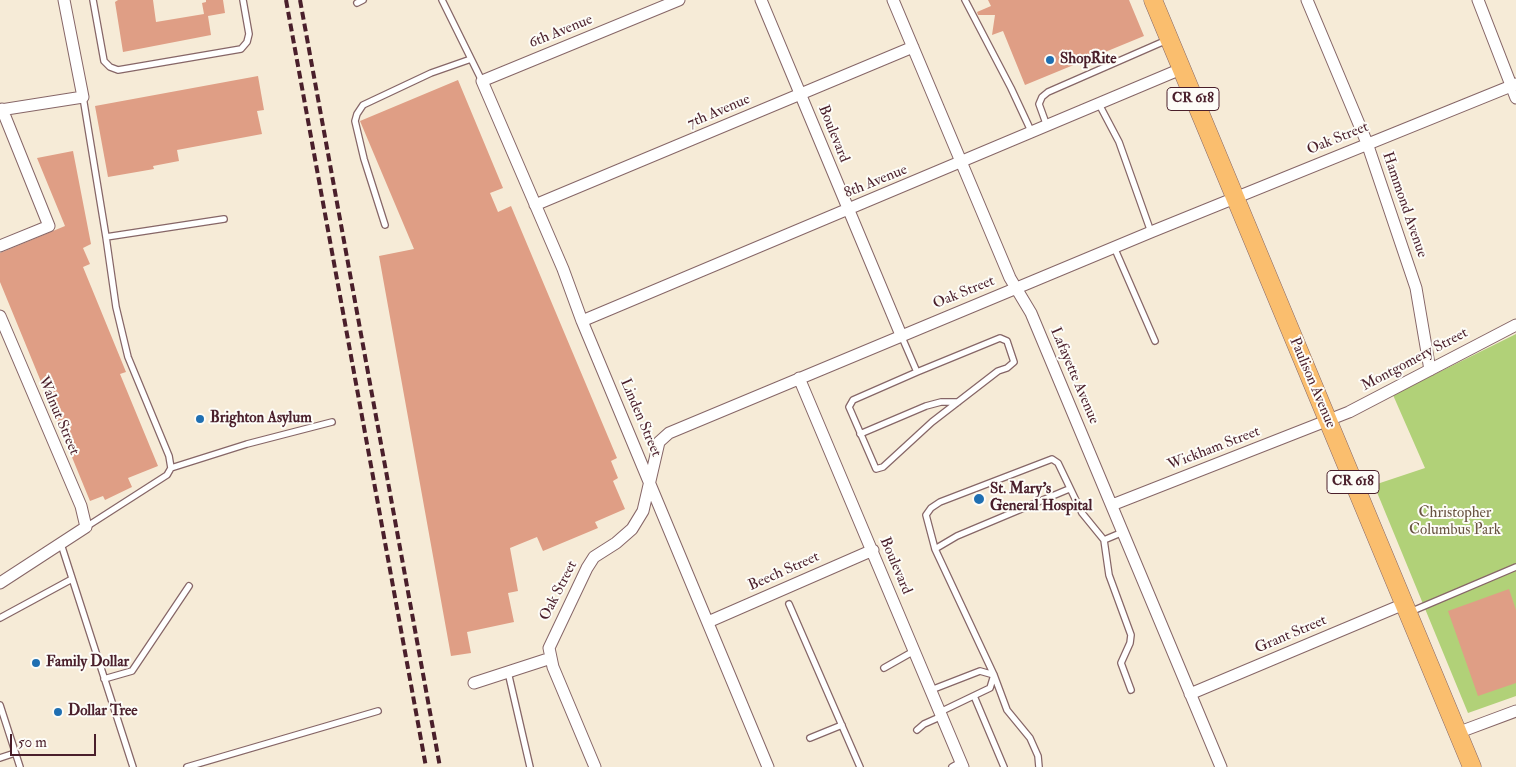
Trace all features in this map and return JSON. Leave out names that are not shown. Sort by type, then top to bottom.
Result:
[{"type":"main road","name":"Paulison Avenue","points":[[1153,0],[1472,767]]},
{"type":"street","points":[[0,246],[49,226],[1,110],[83,97],[64,0]]},
{"type":"street","name":"6th Avenue","points":[[482,81],[680,0]]},
{"type":"street","name":"Boulevard","points":[[761,0],[901,335]]},
{"type":"street","name":"Lafayette Avenue","points":[[893,0],[1010,278],[1031,313],[1221,767]]},
{"type":"street","name":"Hammond Avenue","points":[[1307,0],[1367,143],[1416,288],[1430,370]]},
{"type":"street","points":[[1478,0],[1514,85],[1516,98]]},
{"type":"street","name":"7th Avenue","points":[[535,205],[913,48]]},
{"type":"street","name":"8th Avenue","points":[[582,321],[962,164],[1181,70]]},
{"type":"street","name":"Linden Street","points":[[482,81],[563,268],[582,321],[768,767]]},
{"type":"street","name":"Oak Street","points":[[551,658],[550,648],[554,634],[581,578],[594,557],[616,543],[632,528],[643,511],[659,442],[669,432],[1235,197],[1514,85]]},
{"type":"street","name":"Walnut Street","points":[[0,316],[81,506],[86,527]]},
{"type":"street","name":"Montgomery Street","points":[[1328,420],[1430,370],[1516,324]]},
{"type":"street","name":"Boulevard","points":[[799,378],[941,714],[958,766]]},
{"type":"street","name":"Wickham Street","points":[[1112,505],[1328,420]]},
{"type":"street","points":[[0,583],[86,527]]},
{"type":"street","name":"Beech Street","points":[[708,622],[873,550]]},
{"type":"street","name":"Grant Street","points":[[1190,694],[1406,609]]},
{"type":"street","points":[[474,683],[551,658],[595,767]]},
{"type":"street","points":[[1457,732],[1516,711]]},
{"type":"lane","points":[[93,0],[104,61],[110,67],[118,70],[241,49],[247,42],[249,34],[243,0]]},
{"type":"lane","points":[[442,0],[482,81]]},
{"type":"lane","points":[[964,0],[1011,88],[1032,133]]},
{"type":"lane","points":[[1047,126],[1039,104],[1042,97],[1048,92],[1169,39]]},
{"type":"lane","points":[[385,226],[364,159],[355,121],[357,114],[363,105],[431,73],[471,59]]},
{"type":"lane","points":[[83,97],[116,307],[128,357],[170,456],[171,468]]},
{"type":"lane","points":[[1100,106],[1119,142],[1151,232]]},
{"type":"lane","points":[[106,237],[224,219]]},
{"type":"lane","points":[[1114,247],[1155,341]]},
{"type":"lane","points":[[901,335],[917,372]]},
{"type":"lane","points":[[998,338],[1005,339],[1013,354],[1013,365],[998,371],[932,422],[882,468],[876,468],[872,464],[849,407],[852,400],[917,372],[998,338]]},
{"type":"lane","points":[[860,434],[926,406],[941,402],[958,402]]},
{"type":"lane","points":[[86,527],[166,475],[171,468],[246,444],[332,422]]},
{"type":"lane","points":[[1039,767],[1038,756],[1030,738],[1007,710],[994,675],[935,550],[926,516],[931,508],[940,502],[1052,459],[1058,464],[1082,513],[1104,540],[1109,576],[1131,636],[1122,663],[1131,690]]},
{"type":"lane","points":[[935,550],[957,536],[1069,489]]},
{"type":"lane","points":[[1104,540],[1123,532]]},
{"type":"lane","points":[[61,544],[133,767]]},
{"type":"lane","points":[[1406,609],[1516,567]]},
{"type":"lane","points":[[0,618],[72,579]]},
{"type":"lane","points":[[104,679],[132,671],[189,586]]},
{"type":"lane","points":[[789,604],[860,767]]},
{"type":"lane","points":[[884,668],[914,651]]},
{"type":"lane","points":[[508,672],[530,767]]},
{"type":"lane","points":[[931,690],[980,672],[994,675]]},
{"type":"lane","points":[[917,730],[941,714],[990,688],[994,675]]},
{"type":"lane","points":[[974,696],[1004,767]]},
{"type":"lane","points":[[0,705],[3,724],[20,767]]},
{"type":"lane","points":[[187,767],[378,711]]},
{"type":"lane","points":[[810,738],[842,725]]},
{"type":"lane","points":[[0,758],[15,752]]},
{"type":"green space","name":"Christopher Columbus Park","points":[[1516,334],[1516,696],[1468,713],[1374,485],[1425,468],[1393,395]]},
{"type":"building","points":[[118,0],[153,0],[156,22],[204,14],[202,3],[206,2],[206,0],[223,0],[225,13],[208,16],[211,35],[123,52],[115,2]]},
{"type":"building","name":"ShopRite","points":[[988,0],[1129,0],[1144,36],[1025,85],[1003,31],[992,35],[995,15],[978,15],[977,12],[991,6]]},
{"type":"building","points":[[258,76],[264,110],[257,111],[262,134],[177,150],[179,161],[153,166],[154,169],[108,177],[95,106]]},
{"type":"building","points":[[458,80],[503,188],[490,193],[498,212],[511,206],[617,458],[611,461],[618,478],[613,481],[625,509],[595,522],[598,528],[543,551],[537,537],[510,548],[518,591],[508,593],[514,622],[467,632],[471,653],[451,656],[379,256],[414,249],[360,121]]},
{"type":"building","points":[[73,151],[91,244],[83,248],[90,264],[83,267],[126,372],[120,374],[158,466],[128,478],[132,487],[105,500],[103,496],[90,501],[0,282],[0,253],[65,226],[37,158]]},
{"type":"building","points":[[1509,589],[1516,610],[1516,683],[1478,696],[1448,611]]},
{"type":"railway","points":[[286,0],[426,767]]},
{"type":"railway","points":[[300,0],[440,767]]},
{"type":"place","name":"ShopRite","points":[[1050,60]]},
{"type":"place","name":"Brighton Asylum","points":[[200,419]]},
{"type":"place","name":"St. Mary's General Hospital","points":[[979,499]]},
{"type":"place","name":"Family Dollar","points":[[36,663]]},
{"type":"place","name":"Dollar Tree","points":[[58,712]]}]
